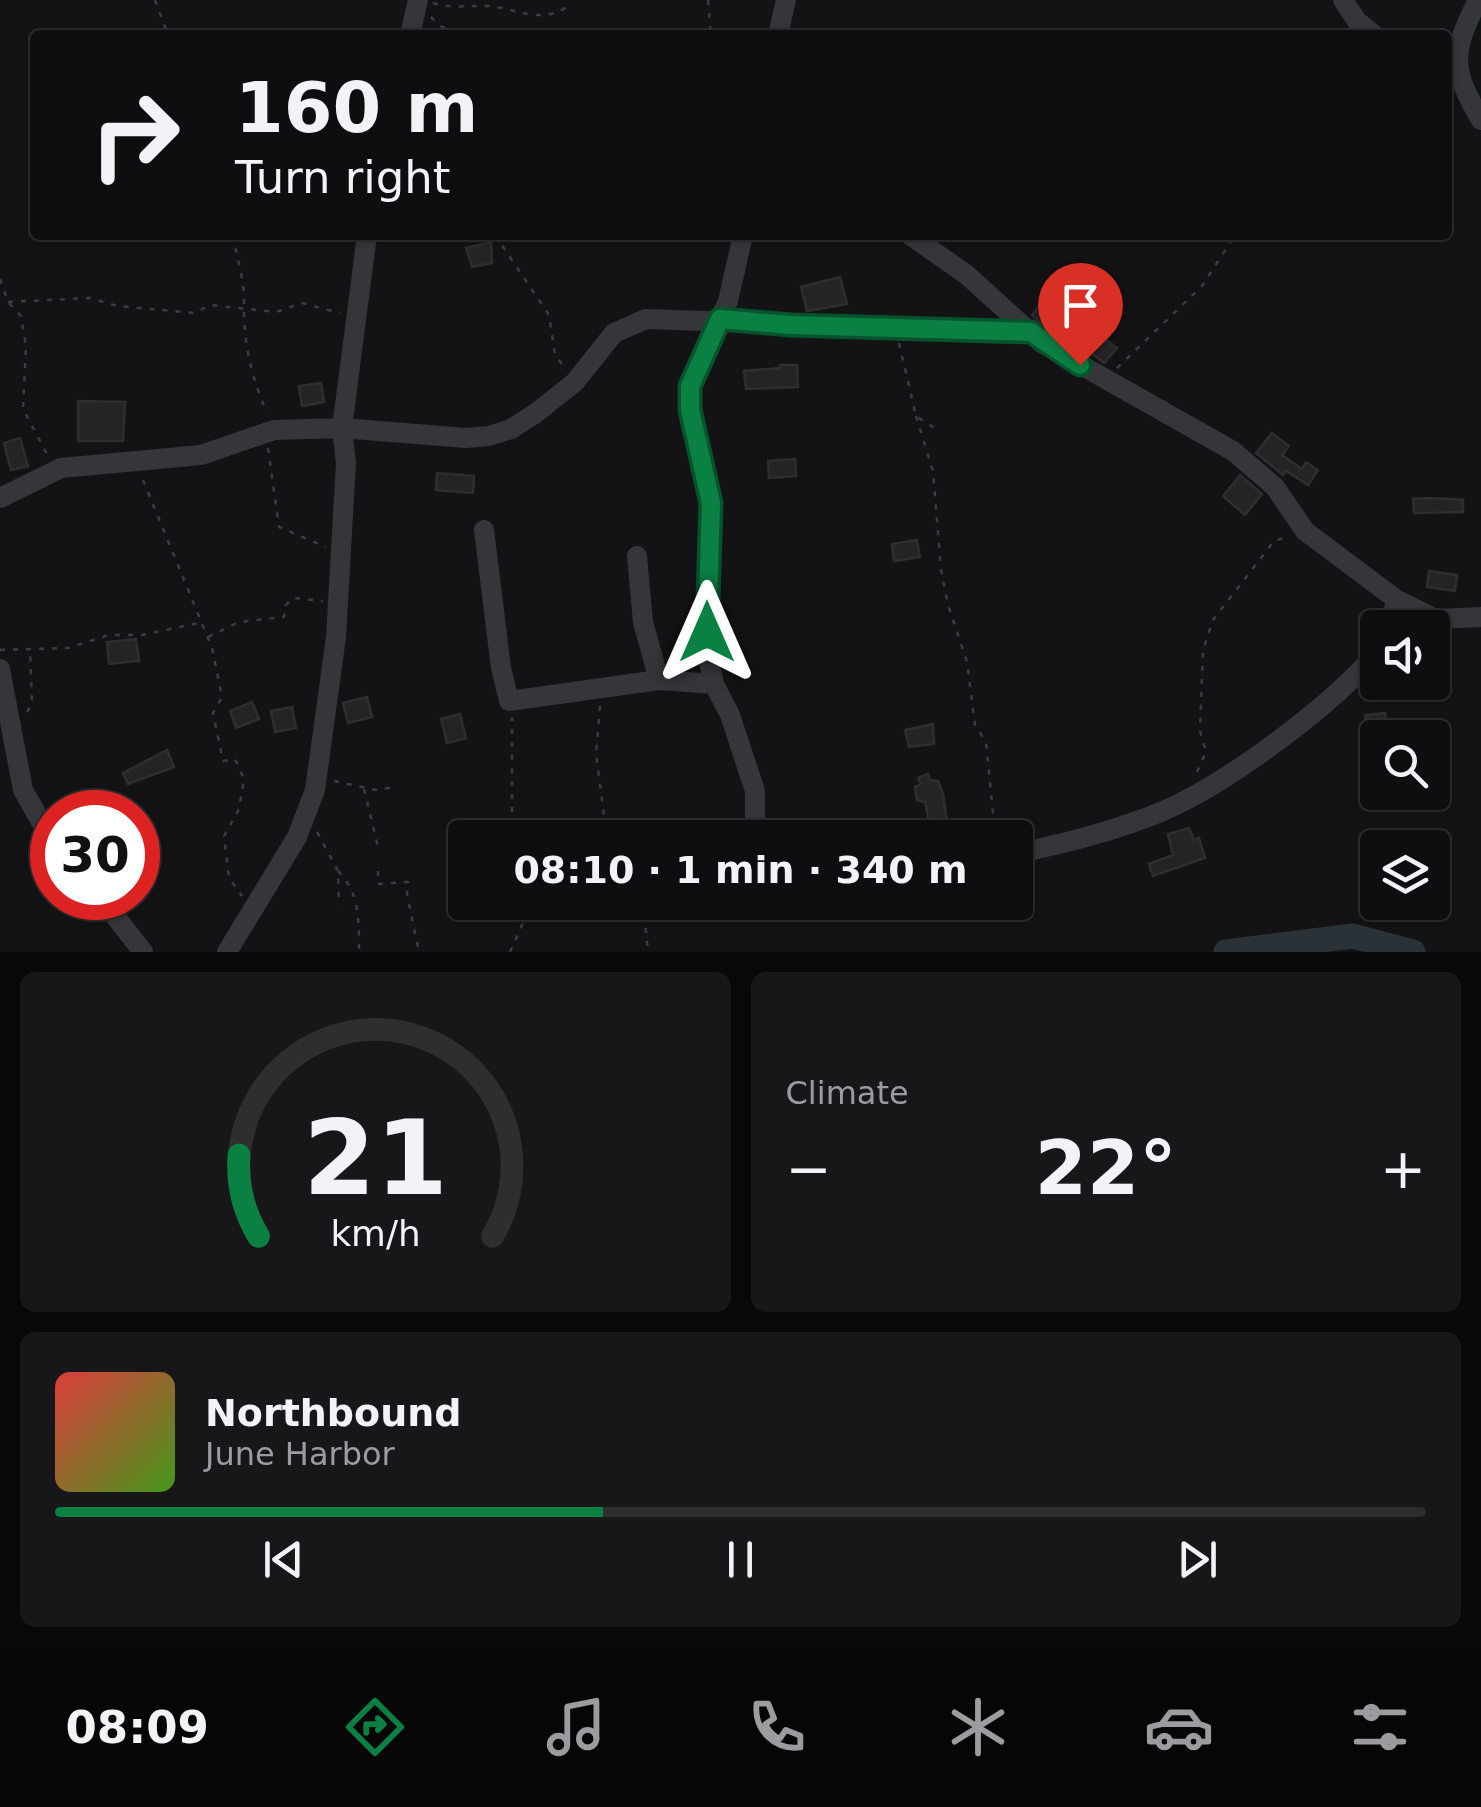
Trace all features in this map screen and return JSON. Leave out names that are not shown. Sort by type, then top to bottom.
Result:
[{"type":"street","points":[[779,30],[786,0]]},
{"type":"street","points":[[1343,0],[1368,30]]},
{"type":"street","points":[[1452,62],[1478,0]]},
{"type":"street","points":[[411,30],[417,4]]},
{"type":"street","points":[[1452,67],[1481,120]]},
{"type":"street","points":[[227,952],[310,807],[318,778],[337,603],[346,463],[342,428],[366,240]]},
{"type":"street","points":[[742,240],[720,319],[690,386],[690,410],[711,503],[708,657],[714,684],[745,755],[754,791],[755,820]]},
{"type":"street","points":[[917,240],[967,275],[1042,343],[1233,451],[1275,488],[1305,531],[1397,600],[1436,619],[1481,617]]},
{"type":"street","points":[[0,498],[48,473],[71,466],[202,455],[274,430],[342,428],[466,438],[489,436],[511,429],[576,382],[614,332],[632,322],[672,317],[1031,332]]},
{"type":"street","points":[[484,530],[502,668],[510,700],[660,680],[714,684]]},
{"type":"street","points":[[637,556],[643,622],[660,680]]},
{"type":"street","points":[[1394,610],[1397,600]]},
{"type":"street","points":[[0,668],[23,790],[30,802]]},
{"type":"street","points":[[1033,850],[1113,830],[1166,810],[1280,736],[1360,668]]},
{"type":"street","points":[[118,920],[143,952]]},
{"type":"path","points":[[155,0],[166,30]]},
{"type":"path","points":[[417,4],[448,8],[492,6],[548,15],[565,8],[566,0]]},
{"type":"path","points":[[708,0],[711,30]]},
{"type":"path","points":[[417,4],[456,30]]},
{"type":"path","points":[[234,240],[244,298],[241,311],[250,374],[274,430],[267,442],[268,466],[280,528],[320,548],[339,545]]},
{"type":"path","points":[[498,240],[549,315],[555,354],[576,382]]},
{"type":"path","points":[[1106,379],[1202,286],[1232,240]]},
{"type":"path","points":[[0,279],[8,302],[21,316],[26,346],[24,409],[46,449],[48,473]]},
{"type":"path","points":[[8,302],[90,298],[117,306],[194,313],[210,306],[276,312],[302,303],[322,311],[356,315]]},
{"type":"path","points":[[896,328],[933,470],[941,570],[948,605],[967,662],[976,725],[986,742],[991,820]]},
{"type":"path","points":[[916,416],[936,429]]},
{"type":"path","points":[[142,463],[144,487],[163,522],[170,551],[219,674],[222,697],[213,713],[223,762],[234,759],[244,779],[239,809],[224,836],[229,878],[253,912]]},
{"type":"path","points":[[1187,797],[1206,752],[1200,732],[1203,650],[1214,620],[1274,542],[1305,531]]},
{"type":"path","points":[[206,638],[239,622],[284,617],[286,605],[293,598],[337,603]]},
{"type":"path","points":[[0,650],[68,648],[110,635],[142,636],[200,623]]},
{"type":"path","points":[[22,722],[32,704],[30,649]]},
{"type":"path","points":[[592,688],[601,707],[596,754],[605,820]]},
{"type":"path","points":[[510,700],[515,737],[513,820]]},
{"type":"path","points":[[318,778],[363,787],[394,787]]},
{"type":"path","points":[[363,787],[378,848]]},
{"type":"path","points":[[310,807],[312,822],[338,871],[353,886],[360,922],[358,952]]},
{"type":"path","points":[[338,871],[339,905]]},
{"type":"path","points":[[378,871],[378,884],[408,882],[406,894],[419,952]]},
{"type":"path","points":[[510,952],[522,920]]},
{"type":"path","points":[[645,920],[648,952]]},
{"type":"building","points":[[491,242],[492,263],[472,267],[466,248]]},
{"type":"building","points":[[840,277],[847,304],[807,311],[801,287]]},
{"type":"building","points":[[1046,297],[1117,348],[1104,363],[1070,337],[1067,341],[1050,332],[1032,315]]},
{"type":"building","points":[[797,365],[798,387],[746,389],[744,371]]},
{"type":"building","points":[[321,383],[324,402],[302,406],[299,386]]},
{"type":"building","points":[[78,401],[125,402],[123,441],[78,441]]},
{"type":"building","points":[[1272,433],[1289,446],[1282,455],[1302,469],[1306,462],[1318,470],[1308,485],[1286,471],[1283,475],[1256,453]]},
{"type":"building","points":[[20,438],[28,466],[11,470],[4,443]]},
{"type":"building","points":[[795,459],[796,476],[769,478],[768,461]]},
{"type":"building","points":[[437,473],[474,476],[473,493],[436,490]]},
{"type":"building","points":[[1240,475],[1262,494],[1245,515],[1223,496]]},
{"type":"building","points":[[1413,499],[1463,500],[1463,512],[1414,513]]},
{"type":"building","points":[[917,540],[920,557],[894,561],[892,544]]},
{"type":"building","points":[[1429,571],[1457,575],[1455,591],[1427,587]]},
{"type":"building","points":[[136,639],[139,661],[109,664],[107,642]]},
{"type":"building","points":[[367,697],[372,717],[348,723],[343,703]]},
{"type":"building","points":[[252,702],[259,719],[236,728],[230,711]]},
{"type":"building","points":[[292,707],[296,728],[275,732],[271,711]]},
{"type":"building","points":[[1385,713],[1386,720],[1365,720],[1365,715]]},
{"type":"building","points":[[460,714],[466,738],[447,743],[441,719]]},
{"type":"building","points":[[933,724],[934,744],[909,747],[905,730]]},
{"type":"building","points":[[167,750],[174,767],[128,784],[123,773]]},
{"type":"building","points":[[928,774],[930,780],[938,781],[947,820],[928,820],[925,802],[917,800],[915,787],[921,784],[918,778]]},
{"type":"building","points":[[1189,828],[1194,840],[1199,838],[1205,858],[1153,876],[1149,864],[1173,855],[1168,834]]},
{"type":"waterway","points":[[1226,952],[1353,936],[1413,952]]},
{"type":"route","points":[[707,632],[711,503],[690,410],[690,386],[720,319],[958,332],[1031,332],[1080,365]]}]
